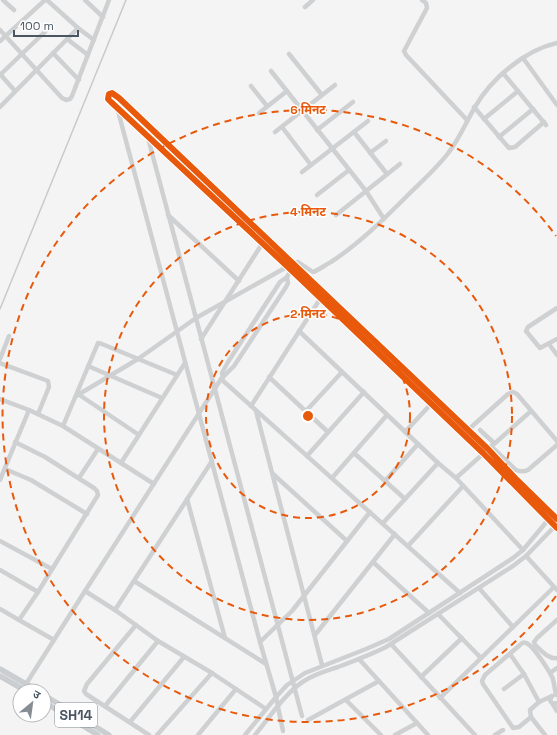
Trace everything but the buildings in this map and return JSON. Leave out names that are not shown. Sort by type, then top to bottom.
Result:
[{"type":"main road","name":"SH14","points":[[0,669],[24,683]]},
{"type":"main road","points":[[0,676],[12,683]]},
{"type":"main road","name":"SH14","points":[[52,700],[109,735]]},
{"type":"main road","name":"SH14","points":[[52,707],[98,735]]},
{"type":"street","points":[[3,0],[14,10]]},
{"type":"street","points":[[0,41],[46,0],[94,40]]},
{"type":"street","points":[[85,0],[103,17]]},
{"type":"street","points":[[0,30],[62,98],[66,100],[70,99],[79,80],[109,0]]},
{"type":"street","points":[[422,0],[426,4],[427,8],[404,51],[406,56],[467,120]]},
{"type":"street","points":[[305,7],[312,1]]},
{"type":"street","points":[[16,91],[0,74],[52,25]]},
{"type":"street","points":[[0,107],[78,28]]},
{"type":"street","points":[[67,40],[88,55]]},
{"type":"street","points":[[308,278],[313,272],[350,249],[384,219],[444,158],[455,143],[474,107],[486,90],[502,73],[523,58],[547,45],[557,43]]},
{"type":"street","points":[[53,53],[79,80]]},
{"type":"street","points":[[290,54],[322,95]]},
{"type":"street","points":[[523,58],[557,105]]},
{"type":"street","points":[[271,71],[366,192],[384,219]]},
{"type":"street","points":[[474,107],[506,145],[512,148],[545,123],[502,73]]},
{"type":"street","points":[[251,86],[267,106]]},
{"type":"street","points":[[275,132],[335,86]]},
{"type":"street","points":[[259,113],[287,91]]},
{"type":"street","points":[[484,119],[518,91]]},
{"type":"street","points":[[255,735],[294,688],[314,675],[372,654],[391,644],[513,566],[556,528],[483,453],[118,109],[108,99],[108,96],[112,92],[468,430],[491,446],[516,470],[525,472]]},
{"type":"street","points":[[317,130],[353,102]]},
{"type":"street","points":[[118,109],[185,363],[276,697],[283,731]]},
{"type":"street","points":[[499,137],[533,109]]},
{"type":"street","points":[[302,172],[368,121]]},
{"type":"street","points":[[282,127],[311,165]]},
{"type":"street","points":[[354,132],[388,174]]},
{"type":"street","points":[[148,138],[302,716]]},
{"type":"street","points":[[370,153],[386,141]]},
{"type":"street","points":[[336,215],[400,164]]},
{"type":"street","points":[[317,195],[349,170]]},
{"type":"street","points":[[168,215],[239,281]]},
{"type":"street","points":[[201,339],[262,244]]},
{"type":"street","points":[[27,683],[199,413],[222,378],[234,366],[288,283],[287,277],[292,264],[298,262],[313,272]]},
{"type":"street","points":[[77,395],[138,359],[196,318],[289,269]]},
{"type":"street","points":[[251,406],[320,299]]},
{"type":"street","points":[[557,308],[527,329],[538,348],[543,348],[557,339]]},
{"type":"street","points":[[299,331],[438,463],[456,478],[523,550]]},
{"type":"street","points":[[0,359],[9,336]]},
{"type":"street","points":[[63,426],[98,344],[102,344],[177,375]]},
{"type":"street","points":[[549,344],[557,355]]},
{"type":"street","points":[[0,363],[48,381],[49,387],[38,414]]},
{"type":"street","points":[[121,463],[185,363]]},
{"type":"street","points":[[88,366],[162,398]]},
{"type":"street","points":[[306,411],[342,372]]},
{"type":"street","points":[[222,378],[251,406],[460,593]]},
{"type":"street","points":[[269,378],[328,432]]},
{"type":"street","points":[[307,456],[364,392]]},
{"type":"street","points":[[468,430],[511,392],[513,392],[517,394],[557,441]]},
{"type":"street","points":[[77,395],[139,435]]},
{"type":"street","points":[[0,400],[29,410],[63,426],[154,484]]},
{"type":"street","points":[[405,432],[431,404]]},
{"type":"street","points":[[0,480],[29,410]]},
{"type":"street","points":[[256,410],[322,665]]},
{"type":"street","points":[[456,478],[532,411]]},
{"type":"street","points":[[332,478],[387,415]]},
{"type":"street","points":[[480,430],[517,480],[557,519]]},
{"type":"street","points":[[15,442],[40,453],[94,488],[98,494],[87,514],[19,620]]},
{"type":"street","points":[[385,482],[418,444]]},
{"type":"street","points":[[517,480],[557,445]]},
{"type":"street","points":[[79,478],[98,448]]},
{"type":"street","points":[[354,453],[405,499]]},
{"type":"street","points":[[115,610],[212,461]]},
{"type":"street","points":[[383,523],[438,463]]},
{"type":"street","points":[[5,469],[31,480],[87,514]]},
{"type":"street","points":[[272,473],[347,541]]},
{"type":"street","points":[[408,546],[463,486]]},
{"type":"street","points":[[187,498],[225,638]]},
{"type":"street","points":[[260,642],[305,596],[370,512]]},
{"type":"street","points":[[246,734],[276,697],[292,681],[322,665],[382,642],[429,613],[505,564],[523,550],[548,520]]},
{"type":"street","points":[[315,635],[395,534]]},
{"type":"street","points":[[0,541],[52,569]]},
{"type":"street","points":[[440,698],[556,588],[526,556]]},
{"type":"street","points":[[373,562],[429,613]]},
{"type":"street","points":[[0,570],[38,592]]},
{"type":"street","points":[[134,581],[266,664]]},
{"type":"street","points":[[479,588],[514,627]]},
{"type":"street","points":[[85,591],[115,610],[158,641],[212,673],[266,709]]},
{"type":"street","points":[[0,609],[54,640]]},
{"type":"street","points":[[438,614],[481,658]]},
{"type":"street","points":[[557,620],[534,642],[535,645],[549,657],[552,659],[557,658]]},
{"type":"street","points":[[136,625],[84,688],[84,691],[86,694],[149,735]]},
{"type":"street","points":[[421,677],[462,638]]},
{"type":"street","points":[[104,706],[158,641]]},
{"type":"street","points":[[531,717],[519,727],[513,728],[482,681],[485,675],[523,643],[526,643],[534,649],[556,683],[555,695],[550,700],[554,703],[557,711]]},
{"type":"street","points":[[391,644],[474,735]]},
{"type":"street","points":[[510,654],[524,674],[539,702]]},
{"type":"street","points":[[130,722],[184,657]]},
{"type":"street","points":[[359,659],[428,735]]},
{"type":"street","points":[[550,674],[557,668]]},
{"type":"street","points":[[157,735],[212,673]]},
{"type":"street","points":[[504,689],[524,674]]},
{"type":"street","points":[[308,720],[379,681]]},
{"type":"street","points":[[198,735],[236,689]]},
{"type":"street","points":[[545,735],[531,717],[530,710],[539,702],[555,695]]},
{"type":"street","points":[[346,700],[381,735]]},
{"type":"street","points":[[396,735],[417,723]]},
{"type":"street","points":[[495,735],[503,730]]},
{"type":"railway","points":[[0,309],[126,0]]},
{"type":"cycle path","points":[[557,519],[488,449],[119,98],[112,93],[109,94],[108,99],[111,102],[288,267],[483,453],[557,528]]}]
